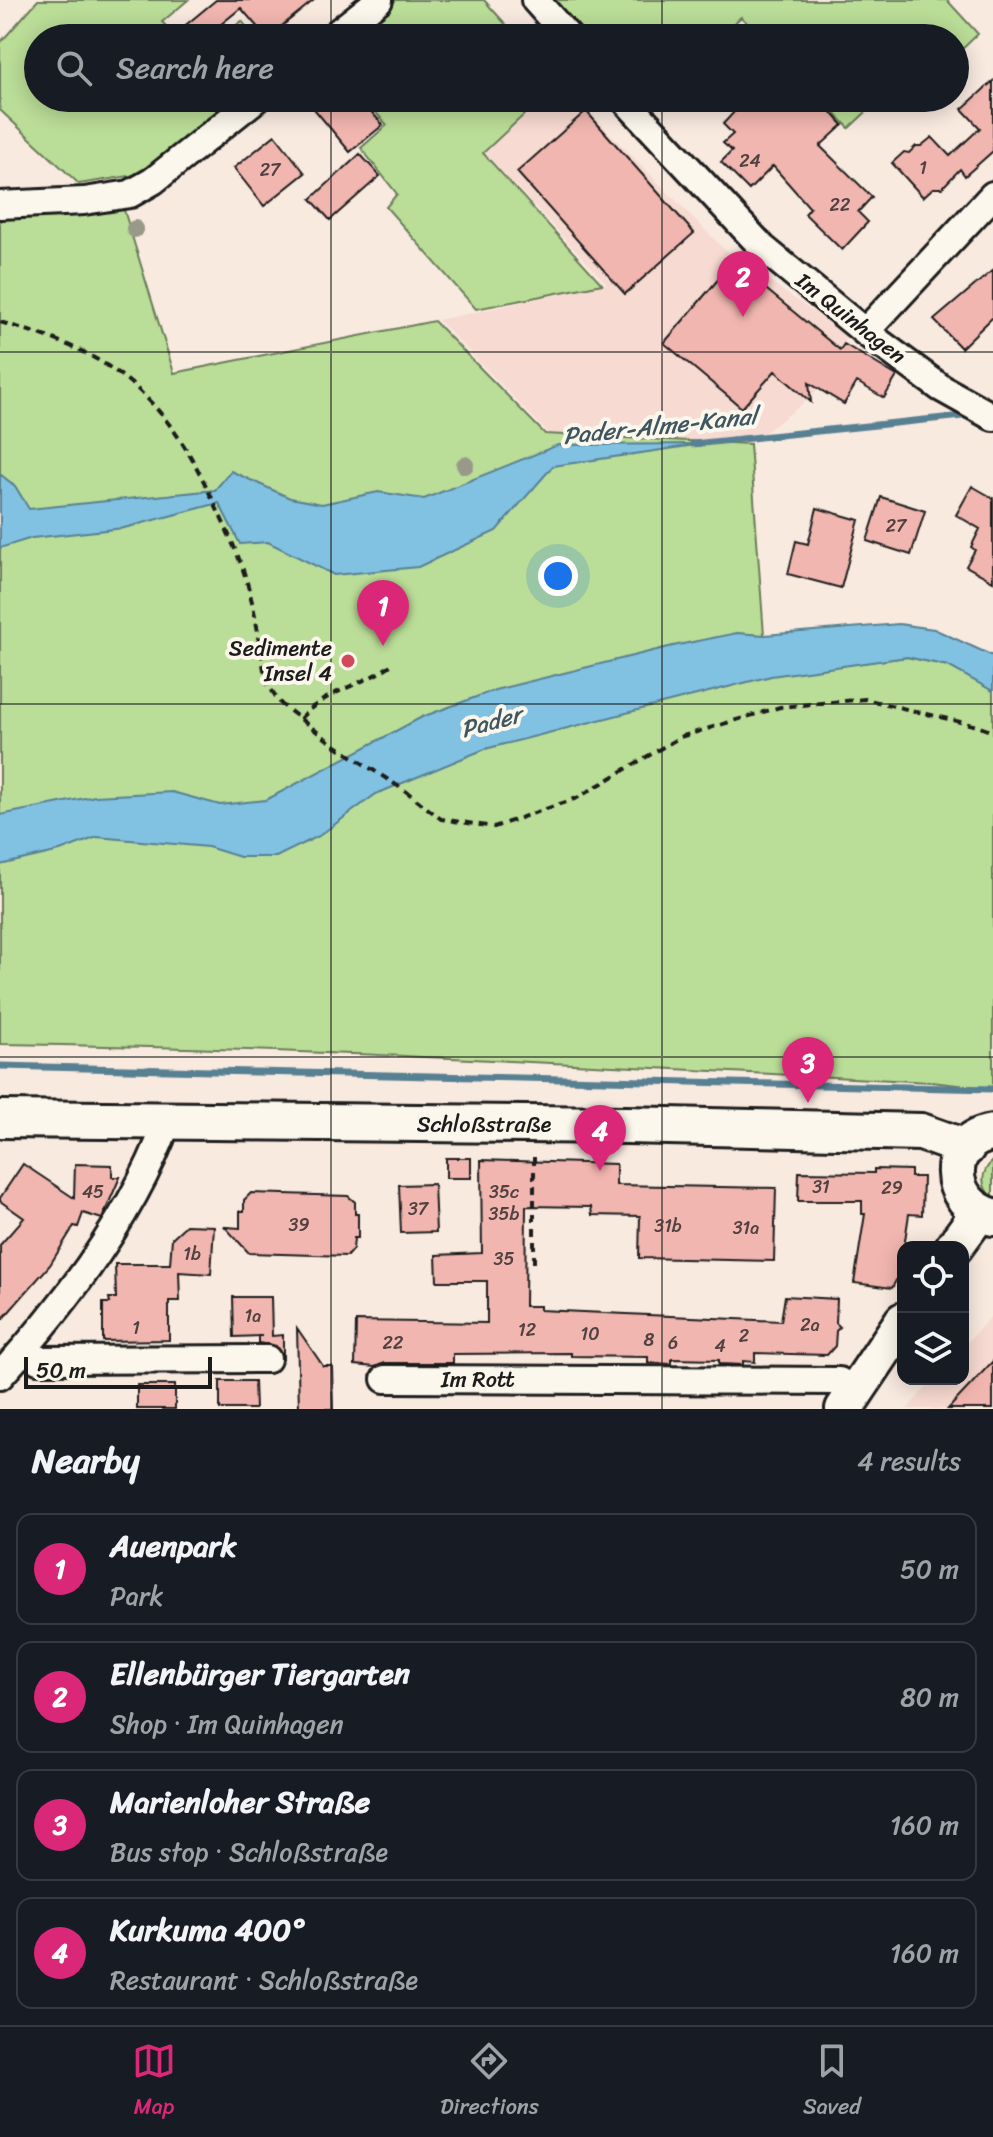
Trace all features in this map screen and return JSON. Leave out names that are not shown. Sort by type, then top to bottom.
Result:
[{"type":"street","points":[[349,24],[379,0]]},
{"type":"street","points":[[535,0],[556,24]]},
{"type":"street","points":[[0,205],[84,201],[130,194],[153,181],[239,112]]},
{"type":"street","name":"Im Quinhagen","points":[[636,112],[741,227],[865,332],[941,388],[993,417]]},
{"type":"street","points":[[865,332],[993,195]]},
{"type":"street","name":"Schloßstraße","points":[[0,1119],[626,1125],[921,1132],[979,1140]]},
{"type":"street","points":[[0,1376],[102,1251],[160,1143],[167,1122]]},
{"type":"street","name":"Schloßstraße","points":[[979,1140],[959,1158],[957,1183],[961,1195],[986,1215]]},
{"type":"street","points":[[960,1241],[986,1215]]},
{"type":"street","points":[[850,1400],[897,1330]]},
{"type":"street","points":[[25,1349],[38,1360],[267,1359]]},
{"type":"street","name":"Im Rott","points":[[385,1379],[839,1381],[850,1400]]},
{"type":"path","points":[[0,322],[78,350],[110,367],[142,392],[169,421],[206,483],[238,553],[251,597],[266,682],[281,704],[441,819],[494,827],[577,798],[680,737],[780,707],[865,699],[993,732]]},
{"type":"path","points":[[300,719],[311,706],[347,686],[375,677],[392,664]]},
{"type":"path","points":[[534,1147],[534,1263]]},
{"type":"shaded area","points":[[529,112],[589,112],[724,249],[847,336],[813,396],[751,443],[548,433],[438,320],[607,284],[485,153]]},
{"type":"shaded area","points":[[993,1314],[993,1409],[907,1409],[929,1385],[969,1385],[969,1340]]},
{"type":"green space","points":[[38,0],[188,0],[162,22],[164,24],[24,24],[24,112],[220,112],[142,174],[79,184],[0,110],[0,43]]},
{"type":"green space","points":[[396,0],[484,0],[505,24],[368,24]]},
{"type":"green space","points":[[555,0],[947,0],[969,24],[748,24],[741,17],[733,24],[576,24]]},
{"type":"green space","points":[[969,24],[978,34],[969,43]]},
{"type":"green space","points":[[375,112],[527,112],[483,153],[602,284],[476,309],[386,207],[397,194],[361,148],[387,125]]},
{"type":"green space","points":[[834,112],[866,112],[849,128]]},
{"type":"green space","points":[[124,210],[174,373],[434,321],[545,434],[750,444],[764,635],[771,675],[907,657],[948,666],[993,691],[993,1089],[931,1082],[466,1059],[0,1044],[0,216]]},
{"type":"green space","points":[[993,1161],[993,1198],[983,1180]]},
{"type":"water","points":[[702,444],[553,466],[496,531],[418,567],[334,575],[268,542],[240,544],[219,503],[124,528],[32,538],[0,548],[0,474],[15,486],[29,509],[215,490],[231,471],[290,498],[322,504],[378,492],[424,499],[558,445]]},
{"type":"water","name":"Pader","points":[[899,624],[934,629],[993,656],[993,691],[948,666],[907,657],[771,676],[485,749],[376,794],[319,836],[276,857],[240,857],[208,847],[97,837],[60,851],[0,865],[0,815],[95,796],[172,792],[220,805],[266,800],[422,717],[495,690],[737,633],[764,635]]},
{"type":"building","points":[[216,0],[314,0],[284,24],[255,24],[241,8],[221,24],[187,24]]},
{"type":"building","points":[[993,81],[993,151],[965,176],[960,169],[942,188],[933,188],[923,197],[892,163],[904,152],[909,153],[932,137],[950,156],[980,128],[965,112],[969,112],[969,103]]},
{"type":"building","points":[[317,112],[371,112],[383,125],[350,152]]},
{"type":"building","points":[[587,112],[694,233],[625,294],[517,172]]},
{"type":"building","points":[[734,112],[831,112],[843,125],[820,146],[872,197],[858,212],[868,222],[842,250],[805,214],[810,208],[773,166],[749,190],[721,162],[732,151],[723,143],[733,134],[723,124]]},
{"type":"building","points":[[275,135],[305,173],[264,206],[234,168]]},
{"type":"building","points":[[360,154],[380,176],[330,220],[311,199]]},
{"type":"building","points":[[733,262],[840,350],[844,344],[897,376],[884,398],[857,382],[844,404],[809,383],[811,402],[775,371],[742,408],[664,343]]},
{"type":"building","points":[[993,270],[993,317],[961,348],[934,320]]},
{"type":"building","points":[[972,486],[993,498],[993,581],[966,566],[975,550],[971,547],[980,529],[956,515]]},
{"type":"building","points":[[881,497],[925,511],[911,555],[867,541]]},
{"type":"building","points":[[817,508],[859,520],[841,588],[788,574],[796,541],[808,544]]},
{"type":"building","points":[[446,1158],[471,1158],[471,1178],[446,1178]]},
{"type":"building","points":[[481,1160],[616,1164],[616,1185],[776,1188],[774,1261],[639,1258],[640,1216],[592,1215],[591,1207],[526,1206],[525,1306],[540,1306],[540,1310],[781,1321],[785,1296],[837,1299],[836,1323],[840,1327],[836,1331],[835,1346],[827,1355],[755,1353],[755,1362],[743,1361],[743,1365],[719,1364],[719,1360],[672,1359],[672,1364],[648,1363],[648,1357],[571,1356],[571,1353],[453,1354],[453,1363],[385,1363],[375,1367],[355,1365],[356,1321],[487,1323],[487,1281],[437,1281],[436,1255],[482,1253]]},
{"type":"building","points":[[23,1164],[74,1198],[75,1164],[112,1165],[112,1177],[120,1177],[102,1219],[83,1213],[78,1227],[74,1226],[50,1265],[0,1322],[0,1245],[24,1218],[0,1198]]},
{"type":"building","points":[[874,1169],[911,1170],[911,1177],[923,1177],[922,1215],[909,1214],[905,1241],[897,1241],[897,1279],[892,1288],[854,1283],[865,1214],[862,1214],[862,1201],[798,1201],[799,1172],[874,1173]]},
{"type":"building","points":[[434,1184],[436,1232],[401,1233],[399,1185]]},
{"type":"building","points":[[251,1193],[348,1196],[355,1202],[355,1214],[358,1214],[358,1238],[354,1238],[353,1249],[347,1256],[249,1253],[225,1227],[240,1228],[240,1211],[244,1211],[244,1200]]},
{"type":"building","points":[[186,1225],[214,1226],[211,1274],[179,1272],[180,1301],[169,1301],[169,1340],[103,1341],[103,1303],[110,1303],[109,1298],[116,1298],[115,1264],[170,1264],[172,1238]]},
{"type":"building","points":[[233,1297],[271,1297],[272,1336],[283,1335],[283,1358],[276,1346],[258,1343],[258,1336],[234,1337]]},
{"type":"building","points":[[297,1328],[323,1366],[332,1366],[333,1409],[299,1409]]},
{"type":"building","points":[[993,1361],[993,1409],[948,1409]]},
{"type":"building","points":[[220,1381],[254,1381],[255,1409],[220,1409]]},
{"type":"building","points":[[137,1385],[175,1385],[175,1409],[137,1409]]},
{"type":"waterway","name":"Pader-Alme-Kanal","points":[[693,444],[963,416]]},
{"type":"waterway","points":[[0,1066],[993,1089]]},
{"type":"place","name":"Ellenbürger Tiergarten","points":[[743,317]]},
{"type":"place","name":"Auenpark","points":[[383,646]]},
{"type":"place","name":"Sedimente Insel 4","points":[[348,661]]},
{"type":"place","name":"Marienloher Straße","points":[[808,1103]]},
{"type":"place","name":"Kurkuma 400°","points":[[600,1171]]}]
